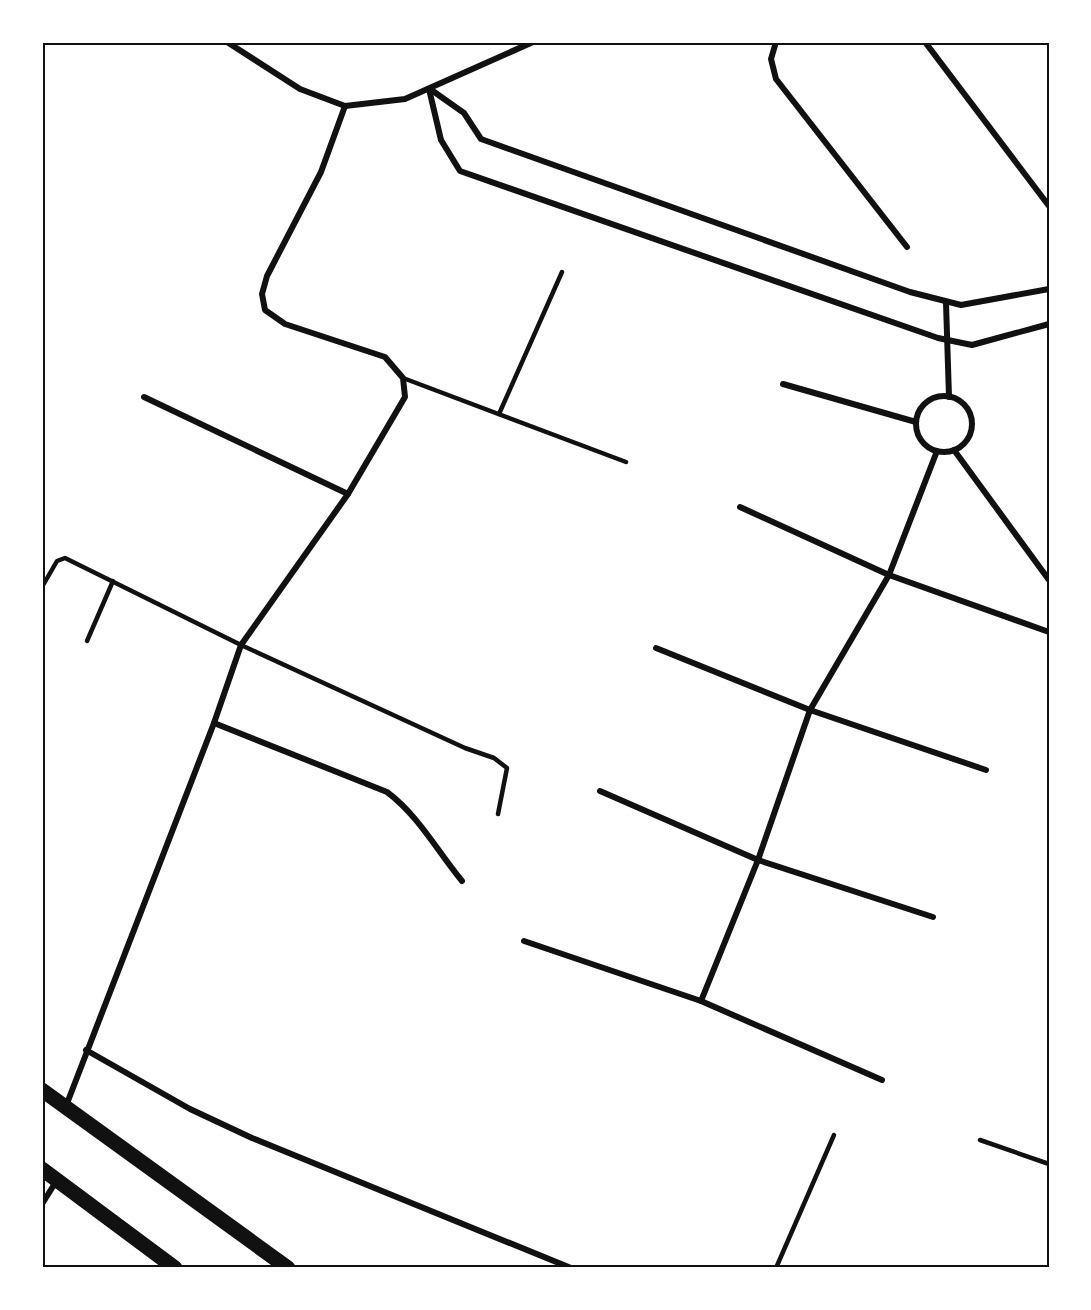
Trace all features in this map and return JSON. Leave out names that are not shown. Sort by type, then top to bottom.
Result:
[{"type":"main road","points":[[42,1090],[288,1268]]},
{"type":"main road","points":[[42,1169],[175,1268]]},
{"type":"street","points":[[227,42],[300,89],[345,106],[405,99],[533,42]]},
{"type":"street","points":[[776,42],[771,59],[776,79],[907,246]]},
{"type":"street","points":[[925,42],[1049,206]]},
{"type":"street","points":[[429,88],[464,113],[481,139],[909,292],[961,305],[1049,289]]},
{"type":"street","points":[[429,88],[441,140],[460,171],[905,328],[948,340],[972,345],[1049,324]]},
{"type":"street","points":[[66,1107],[242,645],[348,494],[405,397],[403,378],[386,357],[285,324],[265,310],[263,302],[262,294],[267,276],[321,172],[345,106]]},
{"type":"street","points":[[946,303],[949,397]]},
{"type":"street","points":[[783,384],[916,422]]},
{"type":"street","points":[[940,396],[949,397],[964,405],[972,421],[968,438],[954,450],[937,451],[921,440],[916,422],[923,404],[940,396]]},
{"type":"street","points":[[144,397],[348,494]]},
{"type":"street","points":[[954,450],[1049,580]]},
{"type":"street","points":[[701,1001],[758,860],[810,710],[889,575],[937,451]]},
{"type":"street","points":[[740,507],[889,575],[1049,632]]},
{"type":"street","points":[[656,648],[810,710],[986,770]]},
{"type":"street","points":[[214,723],[387,792],[401,802],[462,881]]},
{"type":"street","points":[[600,791],[758,860],[933,917]]},
{"type":"street","points":[[524,941],[701,1001],[882,1080]]},
{"type":"street","points":[[86,1050],[190,1109],[252,1138],[571,1268]]},
{"type":"street","points":[[42,1204],[57,1180]]},
{"type":"lane","points":[[499,414],[562,272]]},
{"type":"lane","points":[[403,378],[626,462]]},
{"type":"lane","points":[[42,587],[57,561],[64,558],[242,645],[505,764],[507,775],[498,813]]},
{"type":"lane","points":[[87,641],[113,581]]},
{"type":"lane","points":[[776,1268],[834,1135]]},
{"type":"lane","points":[[980,1140],[1049,1164]]}]
